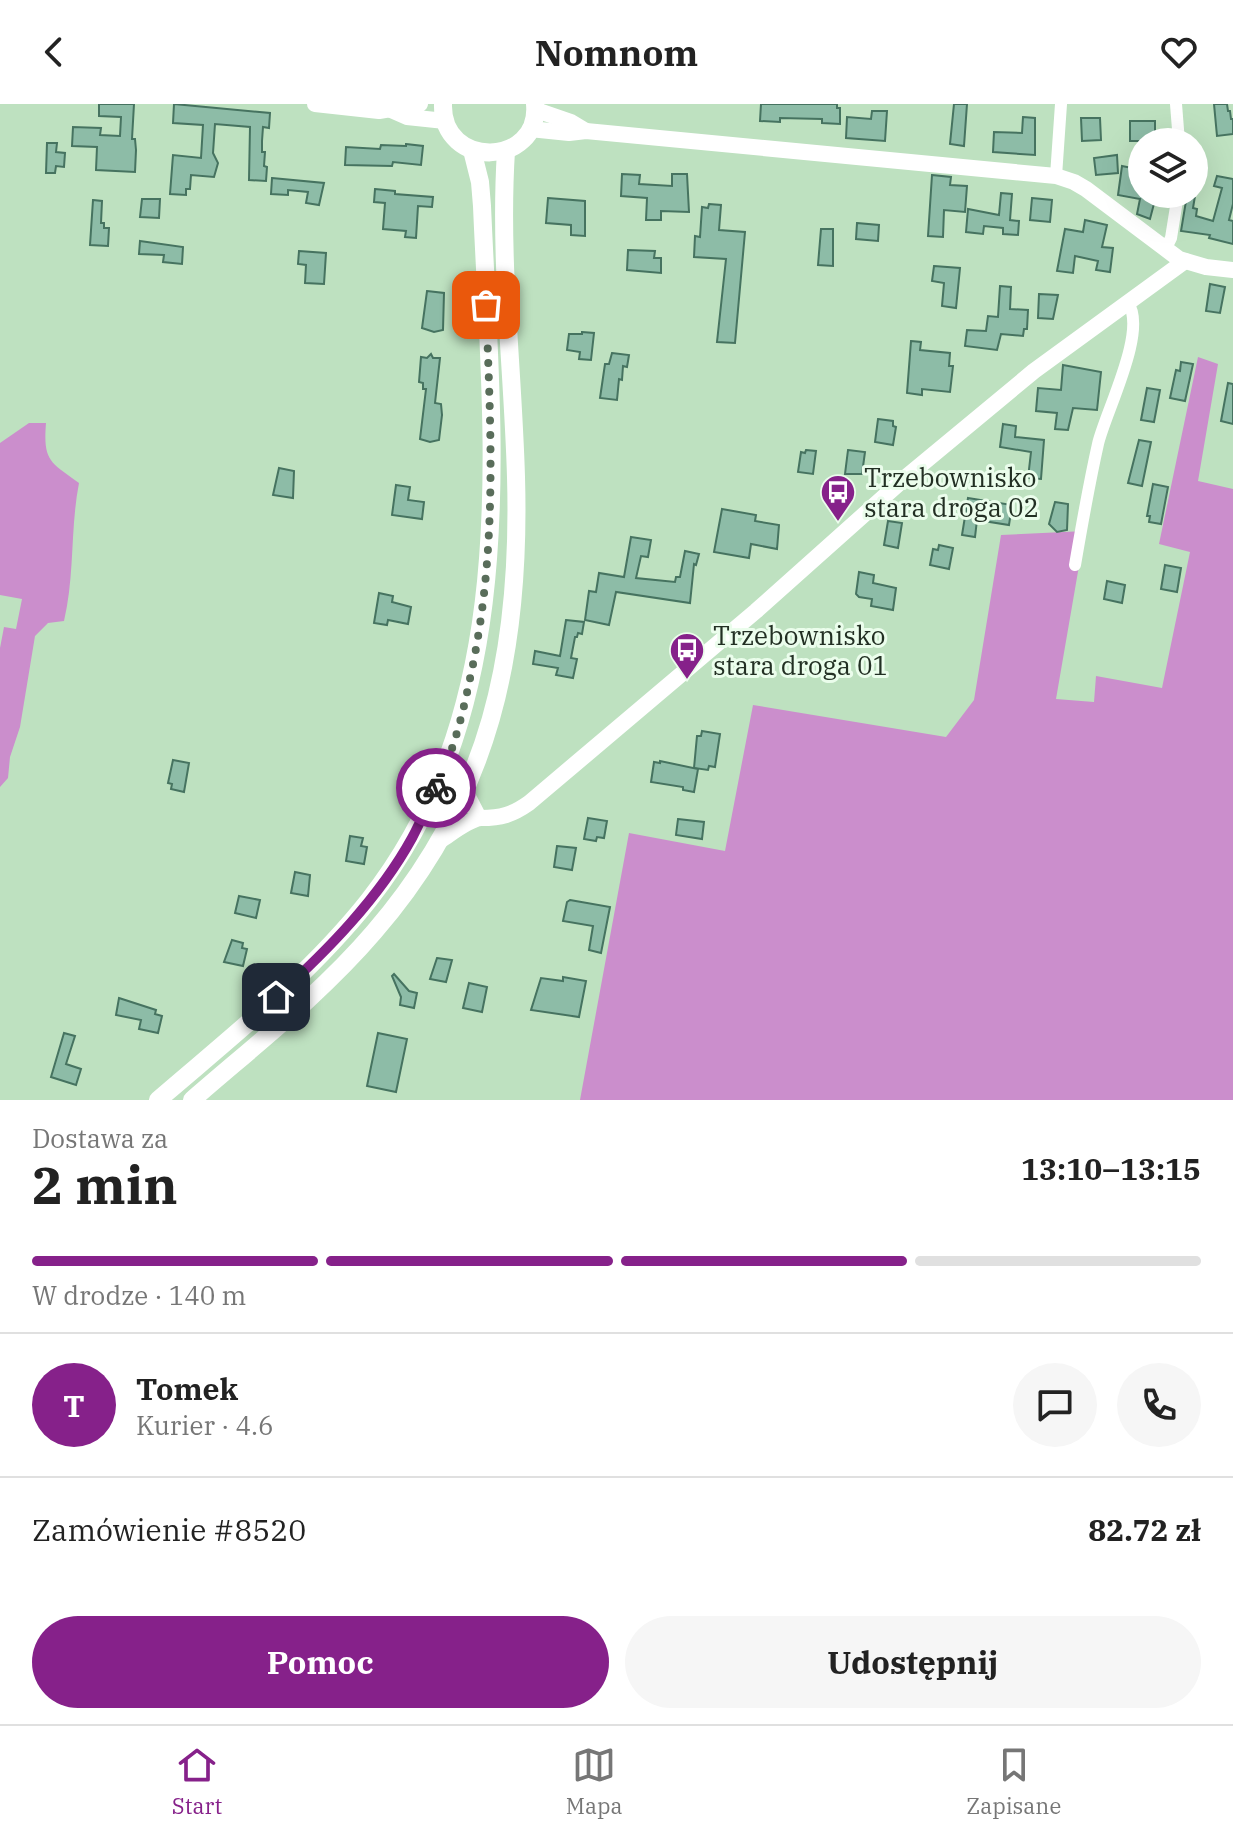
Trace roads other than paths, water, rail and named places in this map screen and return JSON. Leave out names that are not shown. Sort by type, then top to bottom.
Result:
[{"type":"main road","points":[[444,113],[460,144],[483,153],[506,151],[516,146],[534,114]]},
{"type":"main road","points":[[158,1100],[327,950],[411,840],[439,782],[462,718],[481,625],[493,453],[482,206],[472,150]]},
{"type":"main road","points":[[192,1100],[344,965],[401,900],[441,840],[465,791],[496,708],[511,629],[515,587],[516,478],[505,217],[506,151]]},
{"type":"main road","points":[[481,625],[487,615],[494,612],[501,613],[511,629]]},
{"type":"street","points":[[315,104],[391,107],[420,104]]},
{"type":"street","points":[[1056,176],[1061,104]]},
{"type":"street","points":[[1176,104],[1178,128]]},
{"type":"street","points":[[391,107],[407,117],[444,113]]},
{"type":"street","points":[[534,114],[569,133],[586,131],[1056,176],[1086,189],[1165,250],[1185,261],[1233,270]]},
{"type":"street","points":[[1165,250],[1171,238],[1176,208]]},
{"type":"street","points":[[441,840],[479,818],[507,817],[529,803],[1034,371],[1185,261]]},
{"type":"street","points":[[1075,565],[1099,440],[1128,356],[1134,320],[1128,303]]},
{"type":"street","points":[[465,791],[479,818]]},
{"type":"place","name":"Trzebownisko stara droga 02","points":[[838,523]]},
{"type":"place","name":"Trzebownisko stara droga 01","points":[[687,681]]}]
